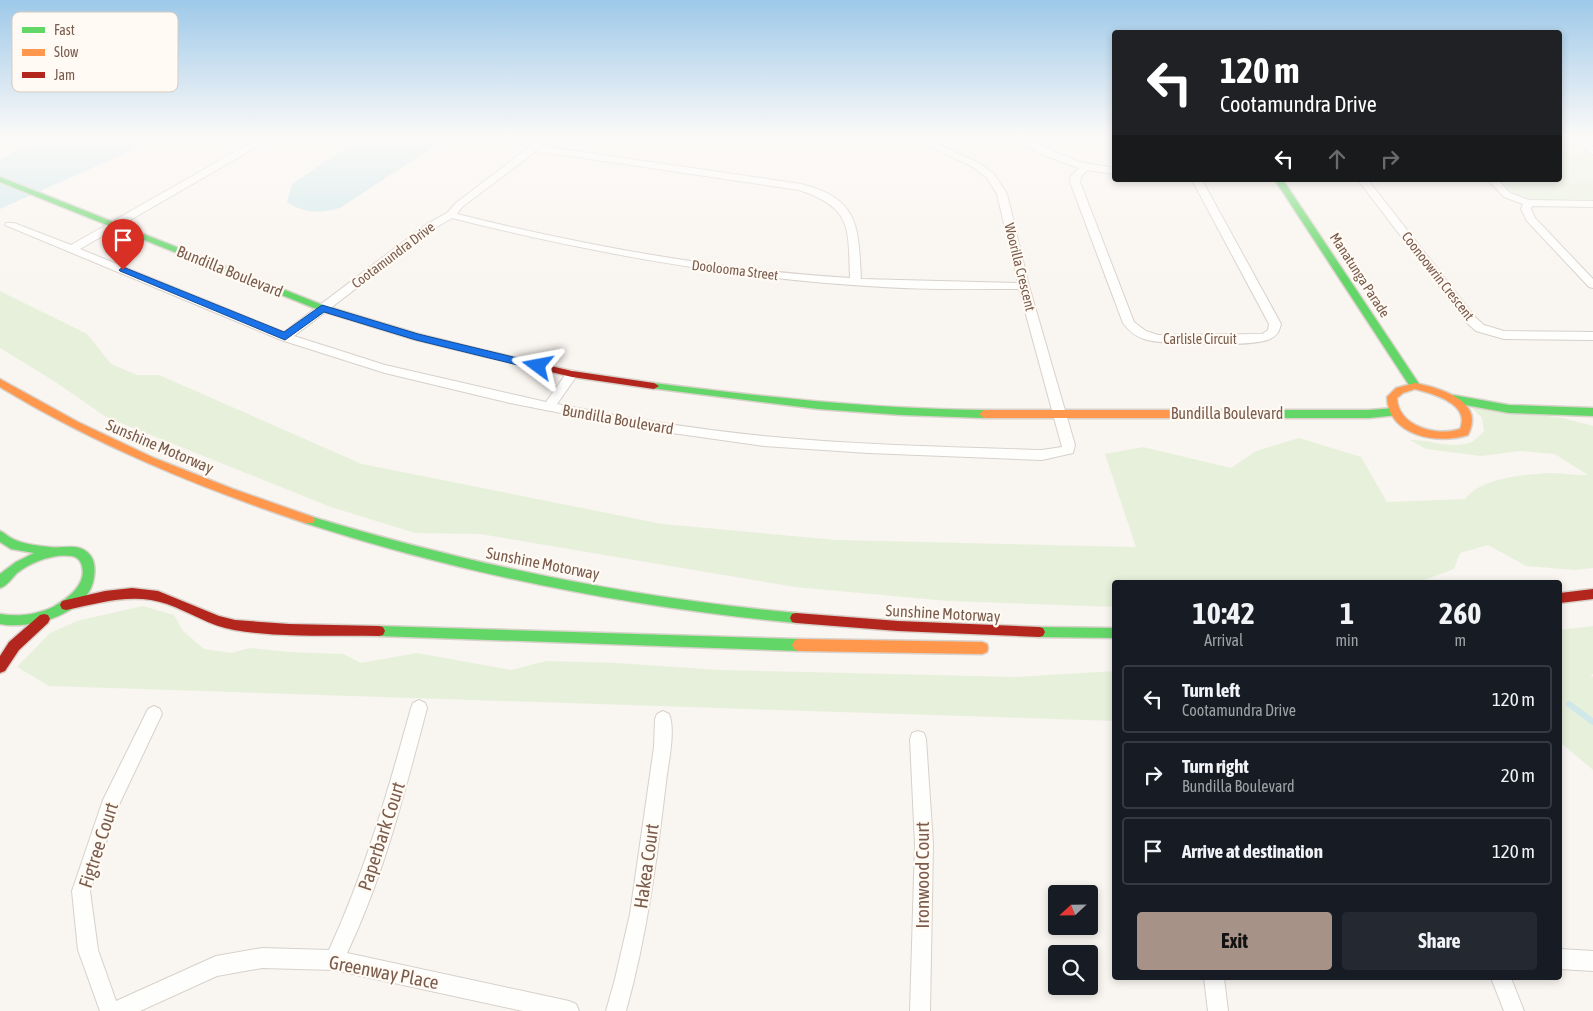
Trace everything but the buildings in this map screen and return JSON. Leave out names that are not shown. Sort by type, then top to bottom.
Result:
[{"type":"main road","name":"Bundilla Boulevard","points":[[14,184],[322,308],[416,337],[572,374],[738,398],[852,409],[948,414],[1010,416],[1060,414],[1369,414],[1394,412]]},
{"type":"main road","name":"Manatunga Parade","points":[[1282,184],[1415,386]]},
{"type":"main road","name":"Sunshine Motorway","points":[[0,382],[50,412],[105,441],[224,491],[308,521],[476,566],[558,583],[752,613],[838,623],[913,628],[1112,633]]},
{"type":"main road","points":[[1453,400],[1465,412],[1469,424],[1466,431],[1457,436],[1445,437],[1429,435],[1402,421],[1394,412],[1390,403],[1391,396],[1396,390],[1415,386],[1428,388],[1453,400],[1509,409],[1593,412]]},
{"type":"main road","points":[[0,536],[11,544],[51,552]]},
{"type":"main road","points":[[0,584],[21,564],[51,552],[66,550],[79,553],[87,560],[90,569],[87,581],[83,587],[66,605],[50,614],[14,646],[0,667]]},
{"type":"main road","points":[[66,605],[119,594],[140,593],[170,600],[197,613],[225,623],[252,629],[355,630],[791,645],[989,648]]},
{"type":"main road","points":[[1562,598],[1593,594]]},
{"type":"main road","points":[[0,619],[9,622],[22,622],[50,614]]},
{"type":"main road","points":[[1046,642],[1059,633]]},
{"type":"street","points":[[72,248],[186,184]]},
{"type":"street","name":"Cootamundra Drive","points":[[285,336],[430,226],[451,215],[458,205],[486,184]]},
{"type":"street","points":[[782,184],[820,192],[837,202],[848,214],[852,226],[856,281]]},
{"type":"street","name":"Woorilla Crescent","points":[[996,184],[1002,194],[1024,286],[1060,414]]},
{"type":"street","name":"Carlisle Circuit","points":[[1076,184],[1129,323],[1136,331],[1146,337],[1158,339],[1265,337],[1273,332],[1275,324],[1199,184]]},
{"type":"street","name":"Coonoowrin Crescent","points":[[1366,184],[1471,320],[1480,328],[1504,336],[1593,336]]},
{"type":"street","points":[[1497,184],[1507,195],[1528,203],[1593,204]]},
{"type":"street","points":[[1528,203],[1526,209],[1530,219],[1593,285]]},
{"type":"street","name":"Doolooma Street","points":[[451,215],[522,234],[608,252],[774,275],[856,281],[1024,286]]},
{"type":"street","name":"Bundilla Boulevard","points":[[10,225],[72,248],[285,336],[347,358],[446,385],[548,407],[646,425],[763,441],[894,451],[1042,455],[1068,450],[1069,445],[1060,414]]},
{"type":"street","points":[[548,407],[572,374]]},
{"type":"street","name":"Paperbark Court","points":[[334,960],[347,934],[372,870],[392,807],[419,708]]},
{"type":"street","name":"Figtree Court","points":[[110,1011],[88,950],[81,890],[109,806],[154,714]]},
{"type":"street","name":"Hakea Court","points":[[616,1011],[625,983],[638,924],[662,748],[663,719]]},
{"type":"street","name":"Ironwood Court","points":[[918,739],[924,844],[920,1011]]},
{"type":"street","name":"Greenway Place","points":[[117,1011],[216,966],[262,958],[334,960],[569,1011]]},
{"type":"street","points":[[1562,959],[1593,961]]},
{"type":"street","points":[[1214,980],[1218,1011]]},
{"type":"street","points":[[1502,980],[1514,1011]]},
{"type":"green space","points":[[1504,184],[1593,184],[1593,200],[1567,199],[1565,201],[1555,201],[1529,199],[1514,193]]},
{"type":"green space","points":[[0,291],[87,334],[111,364],[137,375],[159,375],[362,464],[662,524],[837,540],[1136,547],[1105,454],[1143,447],[1231,468],[1256,451],[1299,438],[1361,457],[1387,502],[1465,499],[1482,486],[1504,478],[1549,473],[1588,475],[1555,454],[1520,451],[1481,456],[1426,449],[1410,440],[1454,445],[1462,445],[1473,441],[1484,431],[1482,418],[1470,406],[1563,418],[1593,426],[1593,568],[1575,570],[1526,566],[1488,545],[1460,553],[1454,569],[1424,580],[1112,580],[1112,607],[948,601],[795,587],[480,534],[415,533],[331,507],[106,417],[54,381],[0,348]]},
{"type":"green space","points":[[143,606],[174,615],[183,631],[204,649],[231,653],[250,648],[288,652],[343,654],[361,663],[417,653],[511,670],[546,661],[617,663],[718,670],[1016,677],[1112,671],[1112,721],[49,686],[17,667],[50,633],[77,621]]},
{"type":"green space","points":[[1593,626],[1593,674],[1590,675],[1593,677],[1593,770],[1562,744],[1562,630]]},
{"type":"water","points":[[0,184],[56,184],[0,209]]},
{"type":"water","points":[[292,184],[376,184],[340,208],[326,211],[300,209],[287,202]]},
{"type":"waterway","points":[[1569,704],[1593,722]]},
{"type":"traffic: fast","points":[[13,184],[322,308],[416,337],[487,354]]},
{"type":"traffic: fast","points":[[1282,184],[1415,386]]},
{"type":"traffic: fast","points":[[654,386],[818,406],[901,412],[984,414]]},
{"type":"traffic: fast","points":[[1453,399],[1509,409],[1593,412]]},
{"type":"traffic: fast","points":[[1246,414],[1369,414],[1394,412]]},
{"type":"traffic: fast","points":[[309,520],[428,555],[550,583],[672,604],[796,618]]},
{"type":"traffic: fast","points":[[0,536],[11,544],[51,552]]},
{"type":"traffic: fast","points":[[0,583],[14,569],[27,561],[59,551],[79,553],[86,559],[89,568],[87,581],[81,593],[70,603],[42,617],[12,621],[0,619]]},
{"type":"traffic: fast","points":[[379,631],[798,645]]},
{"type":"traffic: fast","points":[[1039,632],[1112,633]]},
{"type":"traffic: slow","points":[[0,382],[74,424],[150,461],[269,507],[309,520]]},
{"type":"traffic: slow","points":[[1415,386],[1443,395],[1462,406],[1467,414],[1468,422],[1464,432],[1443,436],[1430,434],[1406,424],[1397,417],[1392,408],[1392,397],[1400,390],[1415,386]]},
{"type":"traffic: slow","points":[[984,414],[1246,414]]},
{"type":"traffic: slow","points":[[798,645],[982,648]]},
{"type":"traffic: jam","points":[[487,354],[572,374],[654,386]]},
{"type":"traffic: jam","points":[[66,605],[118,595],[145,594],[171,600],[210,618],[235,625],[289,630],[379,631]]},
{"type":"traffic: jam","points":[[1562,598],[1593,594]]},
{"type":"traffic: jam","points":[[796,618],[898,626],[1039,632]]},
{"type":"traffic: jam","points":[[0,667],[14,646],[44,619]]},
{"type":"route","points":[[123,270],[285,336],[322,308],[416,337],[538,366]]}]
